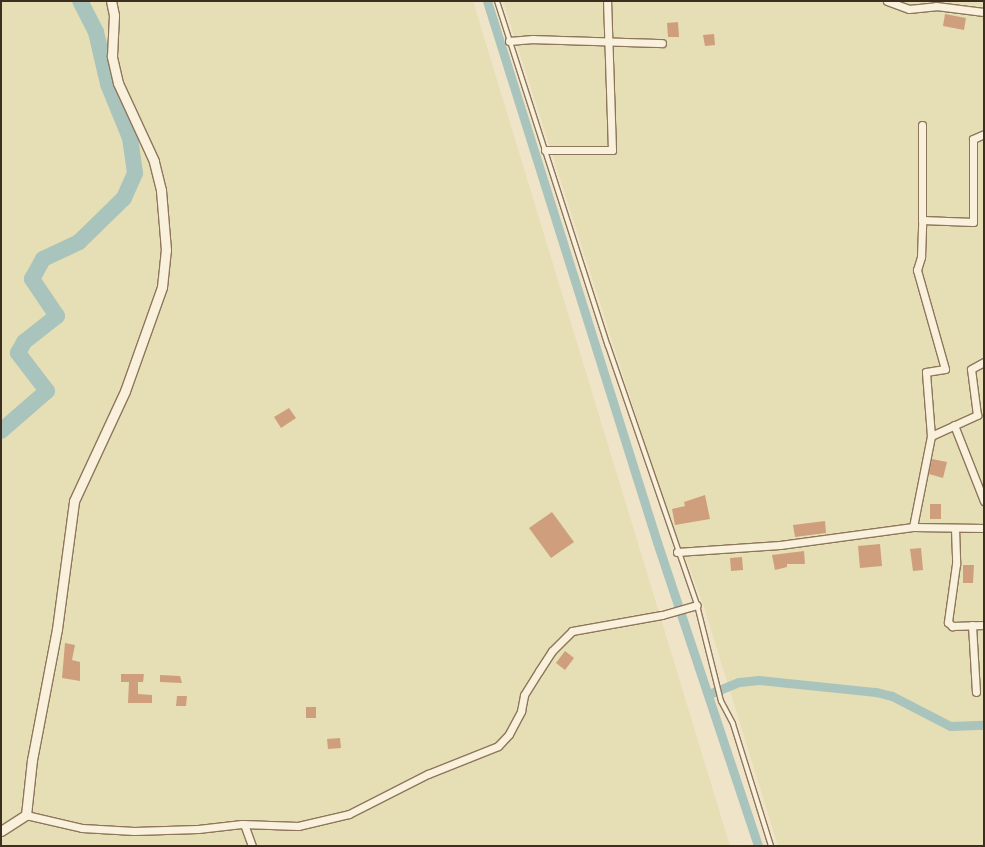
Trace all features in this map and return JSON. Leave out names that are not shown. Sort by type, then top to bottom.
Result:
[{"type":"street","points":[[26,815],[32,760],[57,629],[74,501],[125,391],[162,286],[166,250],[161,190],[154,161],[118,83],[112,56],[114,15],[111,1]]},
{"type":"street","points":[[545,150],[612,150],[607,1]]},
{"type":"street","points":[[887,1],[909,9],[936,6],[984,12]]},
{"type":"street","points":[[508,41],[609,40],[662,43]]},
{"type":"street","points":[[913,527],[930,436],[926,372],[945,369],[917,270],[921,257],[922,126]]},
{"type":"street","points":[[922,220],[973,222],[973,138],[984,134]]},
{"type":"street","points":[[930,436],[977,415],[971,369],[984,362]]},
{"type":"street","points":[[954,425],[984,501]]},
{"type":"street","points":[[677,552],[780,545],[913,527],[984,528]]},
{"type":"street","points":[[955,528],[956,564],[947,618],[952,626],[984,625]]},
{"type":"street","points":[[1,831],[26,815],[82,828],[134,831],[198,829],[244,824],[298,826],[349,814],[442,768],[498,746],[509,734],[521,711],[524,695],[538,671],[552,651],[572,631],[662,615],[694,606]]},
{"type":"street","points":[[972,625],[976,692]]},
{"type":"street","points":[[244,824],[252,846]]},
{"type":"lane","points":[[497,1],[508,41],[677,552],[721,701],[733,724],[771,846]]},
{"type":"shaded area","points":[[1,1],[473,1],[730,846],[1,846]]},
{"type":"shaded area","points":[[503,1],[984,1],[984,846],[778,846],[702,601],[663,499]]},
{"type":"building","points":[[945,14],[966,18],[964,30],[943,26]]},
{"type":"building","points":[[678,22],[679,37],[668,37],[667,23]]},
{"type":"building","points":[[714,34],[715,45],[705,46],[703,35]]},
{"type":"building","points":[[289,408],[296,418],[281,428],[274,417]]},
{"type":"building","points":[[932,459],[947,462],[943,478],[929,474]]},
{"type":"building","points":[[705,495],[710,519],[675,525],[672,509],[685,506],[684,502]]},
{"type":"building","points":[[930,504],[941,504],[941,519],[930,519]]},
{"type":"building","points":[[552,512],[574,542],[551,558],[529,528]]},
{"type":"building","points":[[825,521],[826,533],[795,537],[793,525]]},
{"type":"building","points":[[880,544],[882,566],[860,568],[858,546]]},
{"type":"building","points":[[921,548],[923,570],[913,571],[910,549]]},
{"type":"building","points":[[804,551],[805,564],[787,564],[787,567],[775,570],[772,555]]},
{"type":"building","points":[[742,557],[743,570],[731,571],[730,558]]},
{"type":"building","points":[[963,565],[974,565],[973,583],[963,583]]},
{"type":"building","points":[[65,643],[75,645],[72,660],[80,662],[80,681],[62,678]]},
{"type":"building","points":[[565,651],[574,658],[565,670],[556,663]]},
{"type":"building","points":[[121,674],[144,674],[143,682],[138,682],[138,694],[152,695],[152,703],[128,703],[129,682],[121,682]]},
{"type":"building","points":[[160,675],[180,676],[182,683],[160,682]]},
{"type":"building","points":[[177,696],[187,696],[186,706],[176,706]]},
{"type":"building","points":[[306,707],[316,707],[316,718],[306,718]]},
{"type":"building","points":[[340,738],[341,748],[328,749],[327,739]]},
{"type":"waterway","points":[[1,431],[47,391],[18,353],[24,342],[57,316],[32,279],[43,259],[79,242],[124,198],[135,173],[130,138],[108,84],[96,32],[80,1]]},
{"type":"waterway","points":[[487,1],[657,542],[758,846]]},
{"type":"waterway","points":[[709,694],[739,682],[759,680],[876,692],[892,696],[950,726],[984,725]]}]
